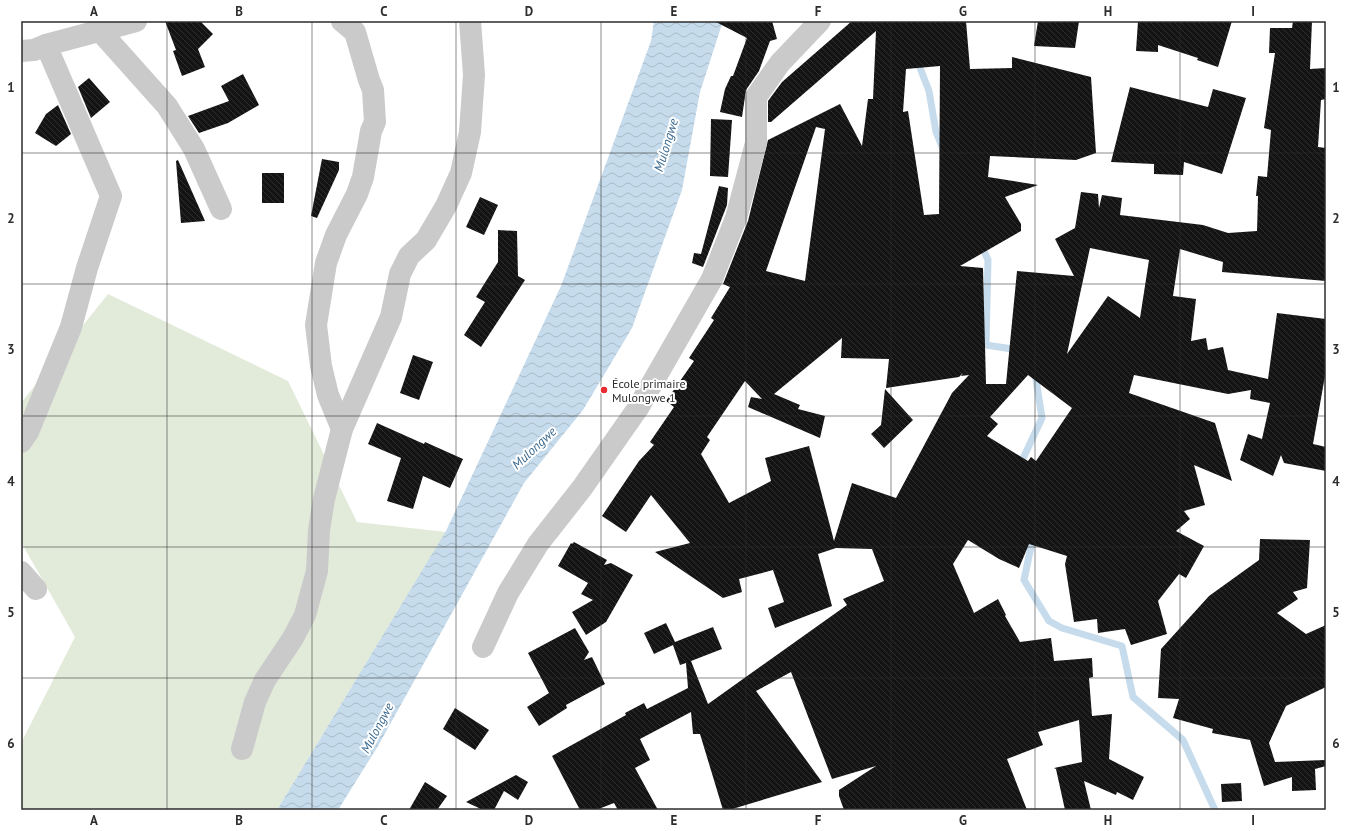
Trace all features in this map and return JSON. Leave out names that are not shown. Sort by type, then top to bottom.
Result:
[{"type":"street","points":[[21,51],[34,50],[46,45],[136,21]]},
{"type":"street","points":[[342,21],[356,32],[373,90],[375,122],[371,131],[363,177],[357,194],[336,235],[326,264],[316,325],[321,366],[328,395],[342,429]]},
{"type":"street","points":[[242,749],[255,702],[265,680],[293,638],[305,615],[317,571],[319,530],[324,499],[342,429],[391,317],[400,274],[409,256],[426,240],[446,206],[461,173],[470,132],[472,111],[474,75],[470,21]]},
{"type":"street","points":[[483,647],[508,593],[538,544],[582,488],[638,408],[712,280],[736,218],[756,143],[756,97],[780,63],[820,21]]},
{"type":"street","points":[[100,31],[167,106],[194,149],[221,209]]},
{"type":"street","points":[[23,433],[71,327],[87,268],[110,196],[46,45]]},
{"type":"street","points":[[21,572],[36,589]]},
{"type":"green space","points":[[108,294],[288,381],[357,522],[446,532],[277,810],[21,810],[21,743],[75,637],[21,542],[21,403]]},
{"type":"water","name":"Mulongwe","points":[[654,21],[723,21],[700,92],[682,190],[632,328],[583,410],[524,483],[378,746],[338,810],[277,810],[446,531],[561,286],[651,41]]},
{"type":"building","points":[[165,21],[200,21],[213,34],[198,49],[205,67],[182,76],[173,51],[176,50]]},
{"type":"building","points":[[714,21],[772,21],[777,39],[770,41],[759,71],[746,90],[742,117],[720,112],[725,89],[731,76],[733,76],[747,38]]},
{"type":"building","points":[[852,21],[966,21],[970,69],[1012,68],[1012,57],[1091,77],[1096,153],[1076,160],[990,156],[988,177],[1038,185],[1005,197],[1021,224],[1021,231],[960,266],[983,268],[986,384],[1006,384],[1017,271],[1074,276],[1055,239],[1075,228],[1081,192],[1098,194],[1099,208],[1102,195],[1122,198],[1120,215],[1203,225],[1228,233],[1257,231],[1258,196],[1256,196],[1258,176],[1267,177],[1271,130],[1264,128],[1275,53],[1269,53],[1270,28],[1292,28],[1293,21],[1312,21],[1310,69],[1326,68],[1326,99],[1321,100],[1318,147],[1326,148],[1326,281],[1222,272],[1223,262],[1180,249],[1173,296],[1196,299],[1191,341],[1206,338],[1208,350],[1223,347],[1228,370],[1268,379],[1277,313],[1326,319],[1326,370],[1313,444],[1326,447],[1326,471],[1284,463],[1281,455],[1273,476],[1240,460],[1248,434],[1262,439],[1270,403],[1250,399],[1251,390],[1228,394],[1134,375],[1129,393],[1215,423],[1232,481],[1194,465],[1205,505],[1184,511],[1190,519],[1176,531],[1204,546],[1186,578],[1179,574],[1158,601],[1167,634],[1131,645],[1125,629],[1098,633],[1097,619],[1074,622],[1065,564],[1067,556],[1029,544],[1019,568],[999,559],[968,540],[953,564],[974,613],[998,599],[1006,615],[1005,616],[1020,642],[1051,638],[1054,661],[1092,658],[1093,677],[1089,678],[1092,716],[1112,714],[1109,759],[1144,777],[1133,800],[1117,792],[1116,795],[1084,781],[1091,810],[1065,810],[1056,769],[1054,768],[1082,762],[1079,720],[1038,732],[1043,745],[1007,759],[1027,810],[844,810],[839,796],[839,790],[876,766],[832,779],[791,672],[756,691],[822,782],[729,810],[723,810],[700,734],[693,734],[691,712],[640,739],[650,760],[635,768],[658,810],[618,810],[614,803],[596,810],[580,810],[552,756],[626,715],[625,713],[644,703],[647,709],[688,688],[686,663],[680,665],[673,645],[654,654],[644,633],[666,623],[675,642],[713,627],[722,649],[691,661],[708,704],[847,605],[843,599],[884,581],[872,549],[836,548],[818,554],[832,606],[775,628],[768,608],[784,602],[773,570],[739,579],[742,592],[723,598],[655,552],[690,543],[651,495],[626,532],[602,516],[639,461],[654,445],[650,442],[674,407],[666,401],[694,361],[689,358],[714,320],[711,318],[730,287],[723,284],[748,221],[768,140],[840,104],[862,146],[868,99],[873,99],[876,31],[771,122],[768,122],[768,101],[782,82]],"holes":[[[940,66],[939,214],[924,215],[908,111],[903,112],[906,69]],[[816,127],[825,129],[805,281],[766,271]],[[1090,248],[1149,260],[1140,318],[1108,296],[1067,354]],[[842,338],[841,358],[889,359],[886,388],[959,377],[963,373],[961,376],[969,375],[952,393],[896,498],[852,483],[834,541],[809,446],[765,458],[771,481],[729,503],[701,454],[710,440],[707,437],[745,381],[762,399],[751,397],[748,407],[820,438],[825,416],[798,409],[800,405],[774,394]],[[1028,375],[1072,408],[1036,461],[1031,457],[1028,461],[987,436],[998,424],[990,417]]]},
{"type":"building","points":[[1038,21],[1079,21],[1075,48],[1034,46]]},
{"type":"building","points":[[1138,21],[1232,21],[1218,67],[1197,60],[1198,58],[1158,45],[1158,52],[1136,51]]},
{"type":"building","points":[[243,74],[259,105],[228,123],[199,133],[188,116],[229,101],[221,86]]},
{"type":"building","points":[[89,78],[110,102],[91,118],[78,87]]},
{"type":"building","points":[[1130,87],[1208,107],[1213,89],[1246,98],[1222,174],[1184,162],[1183,175],[1154,174],[1154,164],[1111,162]]},
{"type":"building","points":[[58,105],[71,134],[56,146],[35,133],[46,114]]},
{"type":"building","points":[[711,119],[732,120],[728,177],[710,176]]},
{"type":"building","points":[[322,159],[339,162],[339,170],[317,218],[311,216]]},
{"type":"building","points":[[178,160],[205,221],[181,223],[176,161]]},
{"type":"building","points":[[262,173],[284,173],[284,203],[262,203]]},
{"type":"building","points":[[719,186],[728,188],[727,205],[703,267],[692,263],[694,253],[701,254]]},
{"type":"building","points":[[480,197],[498,205],[484,235],[466,227]]},
{"type":"building","points":[[498,230],[517,231],[518,276],[525,280],[481,347],[464,335],[485,302],[476,297],[498,262]]},
{"type":"building","points":[[413,355],[433,362],[419,400],[400,393]]},
{"type":"building","points":[[885,389],[913,420],[884,448],[871,434],[881,425]]},
{"type":"building","points":[[377,423],[424,444],[425,442],[463,459],[450,488],[423,476],[413,509],[387,501],[401,458],[368,444]]},
{"type":"building","points":[[1260,539],[1310,540],[1307,588],[1293,592],[1298,599],[1277,613],[1306,634],[1326,625],[1326,687],[1286,706],[1269,743],[1275,762],[1325,760],[1326,766],[1315,769],[1316,790],[1292,791],[1292,777],[1264,786],[1250,740],[1212,733],[1213,729],[1173,718],[1179,699],[1158,698],[1161,649],[1209,596],[1259,560]]},
{"type":"building","points":[[574,542],[607,560],[604,565],[611,563],[633,575],[606,622],[586,635],[572,612],[593,600],[581,594],[588,583],[558,566],[571,543],[572,544]]},
{"type":"building","points":[[575,628],[589,652],[584,660],[592,657],[605,684],[566,705],[567,708],[539,726],[527,707],[549,693],[528,653]]},
{"type":"building","points":[[455,708],[489,730],[475,750],[443,729]]},
{"type":"building","points":[[516,775],[528,782],[518,800],[504,791],[494,810],[483,810],[466,802]]},
{"type":"building","points":[[425,782],[447,796],[437,810],[409,810]]},
{"type":"building","points":[[1241,783],[1242,801],[1222,802],[1221,784]]},
{"type":"waterway","points":[[917,60],[929,91],[936,132],[943,149]]},
{"type":"waterway","points":[[981,244],[988,260],[986,345],[1019,350]]},
{"type":"waterway","points":[[1021,466],[1020,465],[1042,418],[1035,373]]},
{"type":"waterway","points":[[1033,537],[1024,580],[1049,621],[1062,628],[1122,646],[1133,697],[1183,740],[1215,810]]},
{"type":"place","name":"École primaire Mulongwe 1","points":[[604,390]]}]
